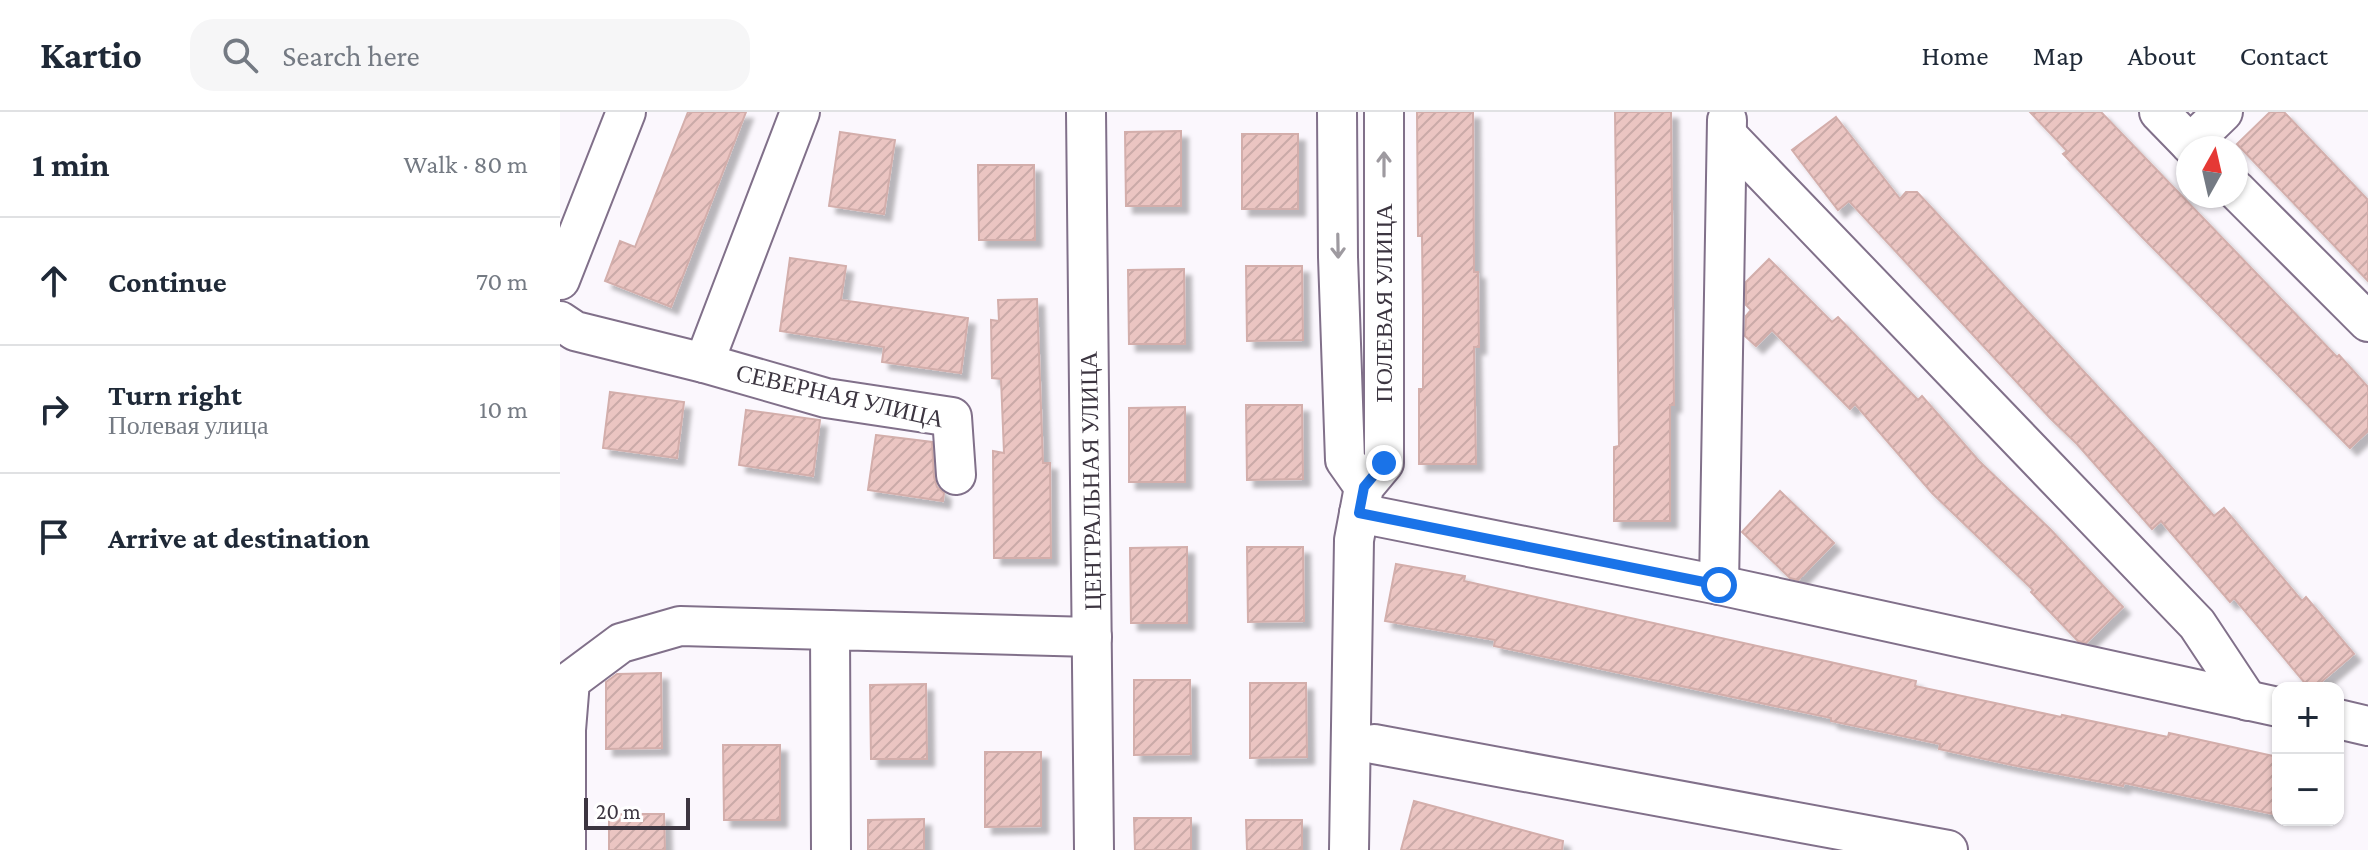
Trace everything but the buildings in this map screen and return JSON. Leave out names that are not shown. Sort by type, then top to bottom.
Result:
[{"type":"street","points":[[560,280],[626,112]]},
{"type":"street","name":"СЕВЕРНАЯ УЛИЦА","points":[[800,112],[704,363],[826,398],[952,417],[956,475]]},
{"type":"street","name":"ЦЕНТРАЛЬНАЯ УЛИЦА","points":[[1086,112],[1094,850]]},
{"type":"street","name":"ПОЛЕВАЯ УЛИЦА","points":[[1337,112],[1345,460],[1362,500]]},
{"type":"street","name":"ПОЛЕВАЯ УЛИЦА","points":[[1349,850],[1354,540],[1362,500],[1384,463],[1384,112]]},
{"type":"street","points":[[2159,112],[2182,136]]},
{"type":"street","points":[[2201,136],[2223,112]]},
{"type":"street","points":[[1719,585],[1727,123]]},
{"type":"street","points":[[1727,123],[2197,624],[2263,704]]},
{"type":"street","points":[[2248,202],[2368,322]]},
{"type":"street","points":[[560,321],[575,331],[704,363]]},
{"type":"street","points":[[1362,500],[1719,585],[2263,704]]},
{"type":"street","points":[[566,850],[563,730],[570,681],[621,643],[680,626],[1092,637]]},
{"type":"street","points":[[830,630],[831,850]]},
{"type":"street","points":[[2344,720],[2368,726]]},
{"type":"street","points":[[1374,744],[1948,850]]},
{"type":"route","points":[[1384,463],[1364,487],[1359,513],[1719,585]]}]
